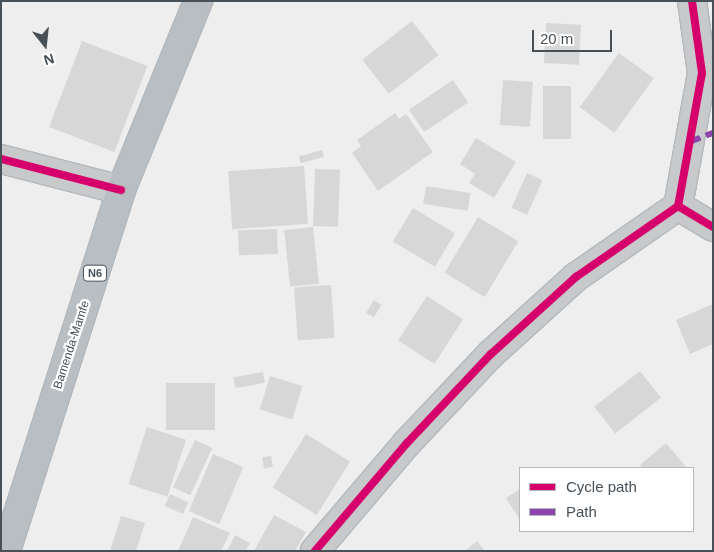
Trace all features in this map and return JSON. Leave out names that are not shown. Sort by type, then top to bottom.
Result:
[{"type":"highway","name":"Bamenda-Mamfe","points":[[6,551],[121,190],[198,1]]},
{"type":"street","points":[[315,551],[407,442],[492,354],[576,277],[678,206],[702,73],[692,1]]},
{"type":"street","points":[[1,159],[121,190]]},
{"type":"street","points":[[678,206],[713,227]]},
{"type":"building","points":[[412,21],[438,55],[389,94],[362,60]]},
{"type":"building","points":[[546,23],[581,25],[579,65],[544,63]]},
{"type":"building","points":[[82,41],[147,66],[114,152],[49,127]]},
{"type":"building","points":[[619,53],[654,78],[614,132],[580,107]]},
{"type":"building","points":[[453,80],[468,102],[424,132],[409,110]]},
{"type":"building","points":[[503,80],[533,82],[530,127],[500,125]]},
{"type":"building","points":[[543,86],[571,86],[571,139],[543,139]]},
{"type":"building","points":[[395,113],[399,119],[406,114],[433,152],[378,191],[352,153],[361,146],[357,140]]},
{"type":"building","points":[[476,138],[516,162],[494,198],[469,183],[475,174],[460,164]]},
{"type":"building","points":[[322,150],[324,157],[301,163],[299,157]]},
{"type":"building","points":[[304,166],[308,224],[232,229],[228,171]]},
{"type":"building","points":[[315,169],[340,170],[338,227],[313,226]]},
{"type":"building","points":[[527,173],[543,180],[527,215],[512,208]]},
{"type":"building","points":[[426,186],[470,193],[468,211],[423,204]]},
{"type":"building","points":[[413,208],[455,233],[435,267],[393,241]]},
{"type":"building","points":[[478,217],[518,241],[485,297],[445,273]]},
{"type":"building","points":[[313,227],[319,284],[290,287],[284,230]]},
{"type":"building","points":[[277,229],[278,254],[239,255],[238,230]]},
{"type":"building","points":[[331,285],[335,338],[298,340],[294,288]]},
{"type":"building","points":[[427,296],[463,319],[434,364],[398,340]]},
{"type":"building","points":[[374,300],[382,305],[374,317],[366,313]]},
{"type":"building","points":[[713,304],[713,344],[690,354],[676,320]]},
{"type":"building","points":[[640,371],[661,398],[615,434],[594,407]]},
{"type":"building","points":[[263,372],[265,383],[235,388],[233,377]]},
{"type":"building","points":[[270,376],[303,386],[292,419],[260,409]]},
{"type":"building","points":[[166,383],[215,383],[215,430],[166,430]]},
{"type":"building","points":[[147,427],[186,440],[167,497],[128,484]]},
{"type":"building","points":[[306,434],[350,462],[317,515],[273,487]]},
{"type":"building","points":[[195,440],[212,448],[190,495],[173,487]]},
{"type":"building","points":[[666,443],[686,467],[642,467],[640,465]]},
{"type":"building","points":[[213,454],[243,467],[219,524],[189,511]]},
{"type":"building","points":[[271,456],[273,467],[264,468],[262,458]]},
{"type":"building","points":[[519,490],[519,518],[506,498]]},
{"type":"building","points":[[170,494],[188,502],[183,514],[165,506]]},
{"type":"building","points":[[274,515],[306,532],[295,551],[254,551]]},
{"type":"building","points":[[121,516],[145,523],[136,551],[110,551]]},
{"type":"building","points":[[193,517],[230,533],[221,551],[178,551]]},
{"type":"building","points":[[235,535],[250,543],[246,551],[227,551]]},
{"type":"building","points":[[477,541],[485,551],[465,551]]},
{"type":"marked path","points":[[689,142],[713,133]]},
{"type":"cycle path","points":[[692,1],[702,73],[678,206],[713,227]]},
{"type":"cycle path","points":[[1,159],[121,190]]},
{"type":"cycle path","points":[[315,551],[407,443],[491,354],[576,277],[678,206]]}]
